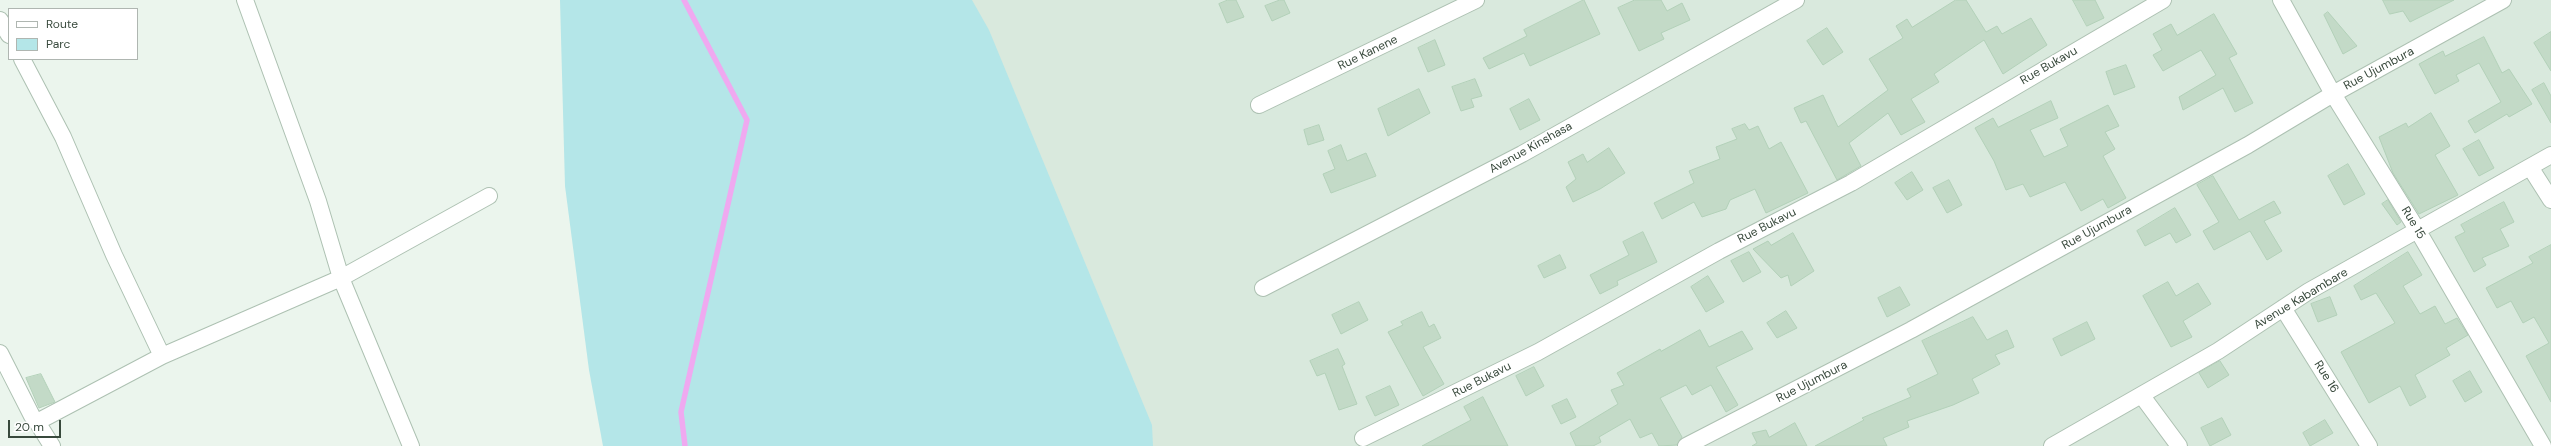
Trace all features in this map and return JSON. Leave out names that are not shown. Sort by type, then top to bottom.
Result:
[{"type":"street","points":[[245,0],[318,200],[341,278],[411,446]]},
{"type":"street","name":"Rue Kanene","points":[[1259,105],[1476,0]]},
{"type":"street","name":"Avenue Kinshasa","points":[[1263,288],[1522,154],[1796,0]]},
{"type":"street","name":"Rue Bukavu","points":[[1363,438],[1538,352],[1719,251],[1851,183],[2163,0]]},
{"type":"street","name":"Rue 15","points":[[2281,0],[2333,94],[2418,231],[2544,446]]},
{"type":"street","name":"Rue Ujumbura","points":[[1686,446],[1925,323],[2248,145],[2333,94],[2503,0]]},
{"type":"street","points":[[0,20],[8,33]]},
{"type":"street","points":[[23,60],[63,137],[114,255],[162,356]]},
{"type":"street","name":"Avenue Kabambare","points":[[2052,446],[2142,396],[2218,351],[2283,308],[2551,155]]},
{"type":"street","points":[[2530,167],[2551,200]]},
{"type":"street","points":[[37,422],[162,356],[341,278],[488,196]]},
{"type":"street","name":"Rue 16","points":[[2283,308],[2369,446]]},
{"type":"street","points":[[0,353],[32,416],[52,446]]},
{"type":"street","points":[[2142,396],[2179,446]]},
{"type":"shaded area","points":[[912,0],[2551,0],[2551,446],[1152,446]]},
{"type":"green space","points":[[560,0],[972,0],[989,30],[1152,425],[1153,446],[603,446],[589,370],[565,186]]},
{"type":"building","points":[[1228,0],[1236,0],[1244,17],[1227,23],[1219,4]]},
{"type":"building","points":[[1280,0],[1284,0],[1290,13],[1272,21],[1265,6]]},
{"type":"building","points":[[1584,0],[1600,34],[1530,66],[1524,53],[1489,69],[1483,58],[1527,36],[1524,30]]},
{"type":"building","points":[[1635,0],[1661,0],[1667,11],[1682,3],[1690,20],[1661,33],[1664,39],[1639,51],[1618,8]]},
{"type":"building","points":[[1956,0],[1966,0],[1986,32],[1997,26],[2002,34],[2031,18],[2047,45],[2003,74],[1984,40],[1934,74],[1939,82],[1911,99],[1925,122],[1901,135],[1888,113],[1849,143],[1861,166],[1837,180],[1806,121],[1801,123],[1794,108],[1823,95],[1838,127],[1888,90],[1869,59],[1903,38],[1896,26],[1907,19],[1912,27]]},
{"type":"building","points":[[2073,0],[2095,0],[2104,18],[2087,26]]},
{"type":"building","points":[[2383,0],[2454,0],[2410,22],[2403,11],[2390,14]]},
{"type":"building","points":[[2328,12],[2357,46],[2343,54],[2324,15]]},
{"type":"building","points":[[2214,14],[2237,54],[2229,58],[2253,103],[2235,112],[2223,88],[2183,110],[2179,97],[2216,75],[2201,50],[2163,71],[2153,55],[2162,50],[2153,34],[2171,24],[2177,35]]},
{"type":"building","points":[[1827,28],[1843,52],[1823,65],[1807,41]]},
{"type":"building","points":[[2551,32],[2551,71],[2534,43]]},
{"type":"building","points":[[2484,37],[2502,73],[2509,69],[2532,104],[2509,117],[2507,114],[2475,133],[2468,121],[2501,102],[2479,63],[2456,75],[2459,81],[2435,94],[2419,64],[2443,51],[2445,56]]},
{"type":"building","points":[[1435,40],[1445,65],[1428,72],[1418,48]]},
{"type":"building","points":[[2126,65],[2135,87],[2114,95],[2106,72]]},
{"type":"building","points":[[1475,79],[1482,96],[1471,99],[1474,107],[1461,111],[1452,87]]},
{"type":"building","points":[[2544,83],[2551,96],[2551,123],[2532,90]]},
{"type":"building","points":[[1419,89],[1430,113],[1388,136],[1378,109]]},
{"type":"building","points":[[1529,99],[1540,120],[1520,130],[1510,109]]},
{"type":"building","points":[[2051,101],[2058,118],[2030,130],[2044,157],[2068,146],[2060,129],[2108,105],[2119,126],[2105,132],[2115,149],[2103,156],[2126,198],[2108,208],[2103,199],[2081,211],[2065,182],[2030,197],[2023,184],[2006,190],[1994,161],[1975,128],[1993,118],[1998,127]]},
{"type":"building","points":[[2431,113],[2450,146],[2435,155],[2458,195],[2419,214],[2393,173],[2379,137],[2406,123],[2408,127]]},
{"type":"building","points":[[1745,124],[1749,130],[1758,126],[1769,149],[1781,142],[1808,193],[1766,213],[1755,189],[1730,200],[1726,209],[1702,217],[1694,202],[1662,219],[1654,203],[1694,183],[1689,171],[1720,159],[1716,147],[1737,139],[1732,129]]},
{"type":"building","points":[[1319,125],[1324,140],[1308,145],[1304,130]]},
{"type":"building","points":[[2479,140],[2494,168],[2479,176],[2463,149]]},
{"type":"building","points":[[1341,145],[1347,161],[1366,153],[1376,176],[1331,193],[1323,174],[1335,169],[1328,151]]},
{"type":"building","points":[[1609,148],[1625,173],[1600,189],[1573,202],[1566,187],[1576,179],[1568,162],[1583,154],[1587,162]]},
{"type":"building","points":[[2348,164],[2365,194],[2344,205],[2328,176]]},
{"type":"building","points":[[1912,172],[1923,190],[1907,200],[1895,183]]},
{"type":"building","points":[[2213,176],[2239,220],[2274,201],[2281,213],[2264,221],[2282,251],[2267,260],[2250,231],[2214,250],[2203,231],[2219,222],[2197,185]]},
{"type":"building","points":[[1949,180],[1962,205],[1947,213],[1933,188]]},
{"type":"building","points":[[2388,200],[2401,222],[2397,225],[2382,204]]},
{"type":"building","points":[[2504,202],[2514,222],[2500,229],[2509,246],[2482,258],[2486,265],[2474,272],[2455,237],[2465,232],[2461,225]]},
{"type":"building","points":[[2175,208],[2191,235],[2176,243],[2170,233],[2145,246],[2137,231]]},
{"type":"building","points":[[1643,232],[1657,262],[1617,281],[1618,285],[1600,294],[1590,275],[1629,255],[1623,242]]},
{"type":"building","points":[[1793,233],[1814,271],[1791,286],[1788,275],[1781,278],[1753,249],[1768,241],[1771,245]]},
{"type":"building","points":[[2551,245],[2551,402],[2526,356],[2549,343],[2534,317],[2523,323],[2511,301],[2497,308],[2486,288],[2533,263],[2529,257]]},
{"type":"building","points":[[1749,252],[1761,272],[1743,282],[1731,261]]},
{"type":"building","points":[[2408,252],[2422,275],[2403,286],[2420,314],[2435,306],[2445,324],[2457,318],[2468,335],[2446,348],[2450,355],[2415,375],[2426,397],[2410,406],[2400,386],[2369,403],[2341,352],[2395,323],[2376,293],[2361,300],[2354,286]]},
{"type":"building","points":[[1560,255],[1566,268],[1544,278],[1538,266]]},
{"type":"building","points":[[1708,276],[1724,302],[1706,312],[1691,287]]},
{"type":"building","points":[[2168,282],[2176,296],[2198,283],[2211,304],[2183,321],[2192,337],[2171,347],[2143,296]]},
{"type":"building","points":[[1900,287],[1910,305],[1887,317],[1878,298]]},
{"type":"building","points":[[2330,297],[2337,315],[2318,322],[2311,304]]},
{"type":"building","points":[[1359,302],[1368,320],[1341,334],[1332,315]]},
{"type":"building","points":[[1786,311],[1797,328],[1777,338],[1767,323]]},
{"type":"building","points":[[1422,312],[1429,327],[1434,324],[1441,338],[1423,347],[1444,384],[1423,396],[1388,332],[1403,325],[1401,322]]},
{"type":"building","points":[[1973,317],[1987,340],[2007,330],[2014,347],[1995,355],[2000,364],[1972,379],[1979,393],[1953,405],[1907,421],[1909,427],[1883,438],[1887,446],[1815,446],[1864,420],[1862,418],[1911,397],[1907,389],[1938,374],[1922,341]]},
{"type":"building","points":[[2087,322],[2095,339],[2061,356],[2053,339]]},
{"type":"building","points":[[1700,330],[1709,347],[1742,331],[1753,349],[1716,367],[1738,405],[1726,412],[1711,385],[1692,395],[1686,385],[1660,398],[1682,437],[1677,445],[1659,446],[1652,433],[1640,438],[1630,419],[1599,437],[1601,442],[1593,446],[1576,446],[1570,433],[1618,404],[1611,390],[1624,385],[1617,373],[1660,349],[1661,351]]},
{"type":"building","points":[[1338,349],[1345,364],[1342,366],[1357,404],[1339,410],[1325,373],[1317,376],[1310,361]]},
{"type":"building","points":[[2220,361],[2229,375],[2208,388],[2199,373]]},
{"type":"building","points":[[1534,367],[1544,386],[1526,396],[1516,376]]},
{"type":"building","points":[[2470,371],[2482,392],[2465,402],[2453,381]]},
{"type":"building","points":[[41,374],[55,402],[39,408],[26,378]]},
{"type":"building","points":[[1390,386],[1399,405],[1375,416],[1366,397]]},
{"type":"building","points":[[1483,397],[1508,446],[1422,446],[1471,420],[1464,407]]},
{"type":"building","points":[[1567,399],[1576,417],[1561,424],[1552,406]]},
{"type":"building","points":[[2222,418],[2231,435],[2210,446],[2201,428]]},
{"type":"building","points":[[2325,420],[2333,433],[2310,446],[2303,433]]},
{"type":"building","points":[[1795,423],[1807,446],[1752,446],[1757,443],[1752,433],[1766,430],[1769,437]]},
{"type":"waterway","points":[[684,0],[747,120],[681,412],[685,446]]}]
